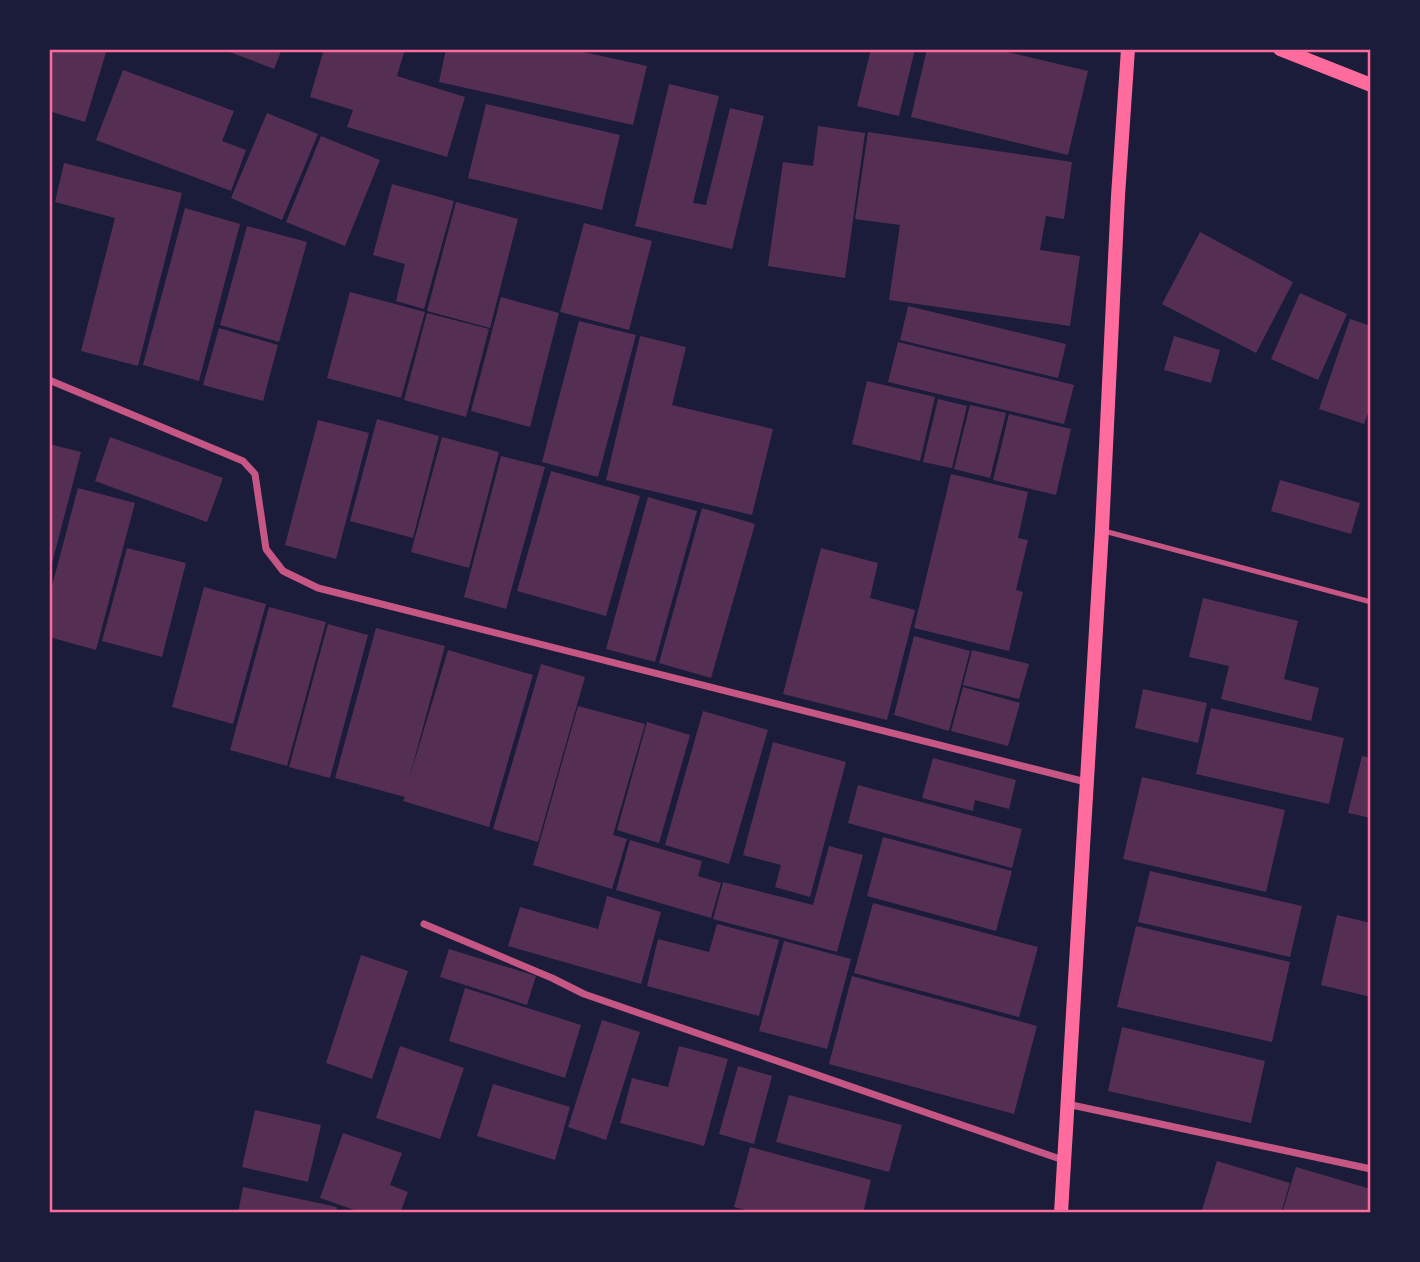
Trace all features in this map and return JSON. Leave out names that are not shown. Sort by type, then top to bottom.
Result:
[{"type":"main road","points":[[1061,1213],[1128,49]]},
{"type":"main road","points":[[1280,49],[1371,85]]},
{"type":"street","points":[[49,380],[243,461],[255,474],[267,549],[284,570],[318,588],[1086,782]]},
{"type":"street","points":[[424,924],[584,994],[1064,1160]]},
{"type":"street","points":[[1067,1104],[1371,1169]]},
{"type":"lane","points":[[1102,530],[1371,603]]},
{"type":"building","points":[[49,49],[107,49],[85,122],[49,111]]},
{"type":"building","points":[[222,49],[282,49],[274,69]]},
{"type":"building","points":[[324,49],[405,49],[397,76],[465,97],[447,157],[347,127],[353,110],[310,97]]},
{"type":"building","points":[[446,49],[570,49],[647,66],[633,125],[439,82]]},
{"type":"building","points":[[871,49],[915,49],[899,116],[857,106]]},
{"type":"building","points":[[927,49],[995,49],[1088,71],[1068,155],[911,117]]},
{"type":"building","points":[[123,70],[234,111],[222,141],[246,150],[231,191],[96,140]]},
{"type":"building","points":[[669,84],[719,96],[693,203],[706,205],[730,108],[764,116],[732,249],[635,226]]},
{"type":"building","points":[[486,104],[620,135],[602,210],[468,178]]},
{"type":"building","points":[[267,113],[318,134],[282,220],[231,198]]},
{"type":"building","points":[[818,126],[865,133],[845,278],[768,266],[783,162],[813,166]]},
{"type":"building","points":[[868,132],[1072,162],[1064,219],[1046,216],[1040,250],[1080,256],[1070,326],[889,300],[900,225],[855,219]]},
{"type":"building","points":[[321,136],[380,160],[345,246],[286,222]]},
{"type":"building","points":[[64,163],[182,193],[138,366],[81,351],[115,218],[55,202]]},
{"type":"building","points":[[392,184],[454,201],[424,309],[396,301],[405,264],[373,255]]},
{"type":"building","points":[[456,202],[518,219],[490,328],[427,311]]},
{"type":"building","points":[[185,208],[240,224],[199,381],[143,365]]},
{"type":"building","points":[[584,223],[652,241],[629,330],[560,312]]},
{"type":"building","points":[[247,226],[307,242],[279,342],[220,325]]},
{"type":"building","points":[[1200,232],[1293,282],[1256,353],[1162,304]]},
{"type":"building","points":[[350,292],[425,312],[401,398],[327,378]]},
{"type":"building","points":[[1300,293],[1347,314],[1318,380],[1271,359]]},
{"type":"building","points":[[501,297],[559,313],[530,427],[471,411]]},
{"type":"building","points":[[908,306],[1066,344],[1058,378],[900,340]]},
{"type":"building","points":[[427,313],[489,329],[466,417],[404,400]]},
{"type":"building","points":[[1350,319],[1371,326],[1371,405],[1364,424],[1319,409]]},
{"type":"building","points":[[579,321],[636,335],[598,477],[542,462]]},
{"type":"building","points":[[219,328],[278,345],[263,401],[203,385]]},
{"type":"building","points":[[640,336],[686,347],[672,405],[773,429],[752,515],[606,480]]},
{"type":"building","points":[[1174,336],[1220,350],[1211,383],[1164,370]]},
{"type":"building","points":[[898,342],[1074,385],[1064,424],[888,382]]},
{"type":"building","points":[[867,381],[935,397],[920,461],[852,444]]},
{"type":"building","points":[[938,399],[967,406],[952,468],[923,462]]},
{"type":"building","points":[[970,405],[1006,413],[990,478],[954,469]]},
{"type":"building","points":[[1009,414],[1071,429],[1056,495],[993,480]]},
{"type":"building","points":[[377,419],[439,436],[413,538],[350,521]]},
{"type":"building","points":[[318,420],[369,433],[336,559],[285,545]]},
{"type":"building","points":[[110,437],[223,478],[207,522],[95,481]]},
{"type":"building","points":[[442,437],[499,452],[469,568],[411,552]]},
{"type":"building","points":[[49,444],[81,452],[50,571],[49,571]]},
{"type":"building","points":[[501,456],[545,467],[506,609],[464,597]]},
{"type":"building","points":[[551,471],[640,496],[606,616],[517,591]]},
{"type":"building","points":[[951,474],[1028,492],[1018,538],[1028,540],[1016,590],[1023,592],[1009,651],[914,628]]},
{"type":"building","points":[[1280,480],[1360,503],[1351,534],[1271,511]]},
{"type":"building","points":[[78,488],[135,503],[96,650],[49,637],[49,597]]},
{"type":"building","points":[[648,497],[697,511],[655,662],[606,649]]},
{"type":"building","points":[[702,508],[755,524],[711,678],[659,663]]},
{"type":"building","points":[[127,548],[186,563],[162,657],[102,641]]},
{"type":"building","points":[[821,548],[878,563],[870,598],[915,610],[887,720],[783,694]]},
{"type":"building","points":[[204,587],[266,604],[233,724],[172,707]]},
{"type":"building","points":[[1203,598],[1298,621],[1284,679],[1319,688],[1311,721],[1221,699],[1229,666],[1189,657]]},
{"type":"building","points":[[269,607],[326,622],[287,766],[230,750]]},
{"type":"building","points":[[328,624],[368,635],[330,778],[289,767]]},
{"type":"building","points":[[376,628],[445,646],[409,779],[448,650],[533,675],[489,827],[403,801],[405,797],[335,778]]},
{"type":"building","points":[[914,636],[970,651],[949,731],[894,715]]},
{"type":"building","points":[[972,650],[1029,664],[1019,699],[963,685]]},
{"type":"building","points":[[541,664],[585,677],[538,842],[493,829]]},
{"type":"building","points":[[963,687],[1020,703],[1008,746],[951,731]]},
{"type":"building","points":[[1143,689],[1207,703],[1198,743],[1135,728]]},
{"type":"building","points":[[578,706],[645,724],[613,835],[627,839],[612,889],[533,865]]},
{"type":"building","points":[[1211,708],[1344,738],[1329,804],[1196,774]]},
{"type":"building","points":[[703,711],[768,730],[729,864],[665,845]]},
{"type":"building","points":[[647,722],[690,735],[659,843],[617,830]]},
{"type":"building","points":[[773,742],[846,762],[810,897],[775,887],[781,865],[743,855]]},
{"type":"building","points":[[1362,756],[1371,758],[1371,818],[1348,813]]},
{"type":"building","points":[[933,758],[1016,780],[1009,809],[975,800],[973,811],[922,798]]},
{"type":"building","points":[[1142,777],[1285,810],[1266,892],[1123,859]]},
{"type":"building","points":[[858,785],[1022,829],[1012,868],[848,823]]},
{"type":"building","points":[[883,837],[1012,871],[996,931],[867,896]]},
{"type":"building","points":[[630,840],[702,861],[698,876],[721,883],[711,918],[616,890]]},
{"type":"building","points":[[829,846],[863,855],[837,952],[713,919],[723,882],[813,905]]},
{"type":"building","points":[[1150,871],[1302,906],[1290,957],[1138,922]]},
{"type":"building","points":[[607,896],[661,912],[641,984],[508,946],[520,907],[598,929]]},
{"type":"building","points":[[873,903],[1038,947],[1019,1017],[854,973]]},
{"type":"building","points":[[1337,915],[1371,923],[1371,997],[1321,985]]},
{"type":"building","points":[[717,924],[779,940],[759,1016],[647,986],[658,939],[709,952]]},
{"type":"building","points":[[1136,926],[1290,962],[1272,1042],[1117,1007]]},
{"type":"building","points":[[784,941],[851,959],[827,1049],[759,1031]]},
{"type":"building","points":[[449,949],[536,976],[527,1005],[440,977]]},
{"type":"building","points":[[361,955],[408,971],[372,1079],[326,1063]]},
{"type":"building","points":[[852,976],[1037,1026],[1014,1114],[829,1064]]},
{"type":"building","points":[[465,988],[581,1025],[565,1078],[449,1041]]},
{"type":"building","points":[[602,1020],[640,1032],[606,1140],[568,1127]]},
{"type":"building","points":[[1122,1027],[1265,1061],[1251,1123],[1108,1091]]},
{"type":"building","points":[[400,1046],[464,1068],[440,1139],[376,1118]]},
{"type":"building","points":[[679,1046],[728,1059],[704,1146],[620,1123],[632,1078],[668,1087]]},
{"type":"building","points":[[738,1066],[772,1076],[754,1144],[719,1134]]},
{"type":"building","points":[[493,1084],[570,1107],[555,1160],[477,1136]]},
{"type":"building","points":[[789,1095],[902,1125],[889,1172],[776,1142]]},
{"type":"building","points":[[255,1110],[321,1125],[308,1182],[242,1167]]},
{"type":"building","points":[[343,1133],[402,1153],[390,1185],[408,1192],[400,1213],[363,1213],[320,1198]]},
{"type":"building","points":[[750,1147],[871,1180],[863,1213],[758,1213],[734,1207]]},
{"type":"building","points":[[1217,1161],[1290,1183],[1281,1213],[1201,1213]]},
{"type":"building","points":[[1296,1167],[1371,1189],[1371,1213],[1282,1213]]},
{"type":"building","points":[[243,1187],[337,1207],[336,1213],[238,1213]]}]
